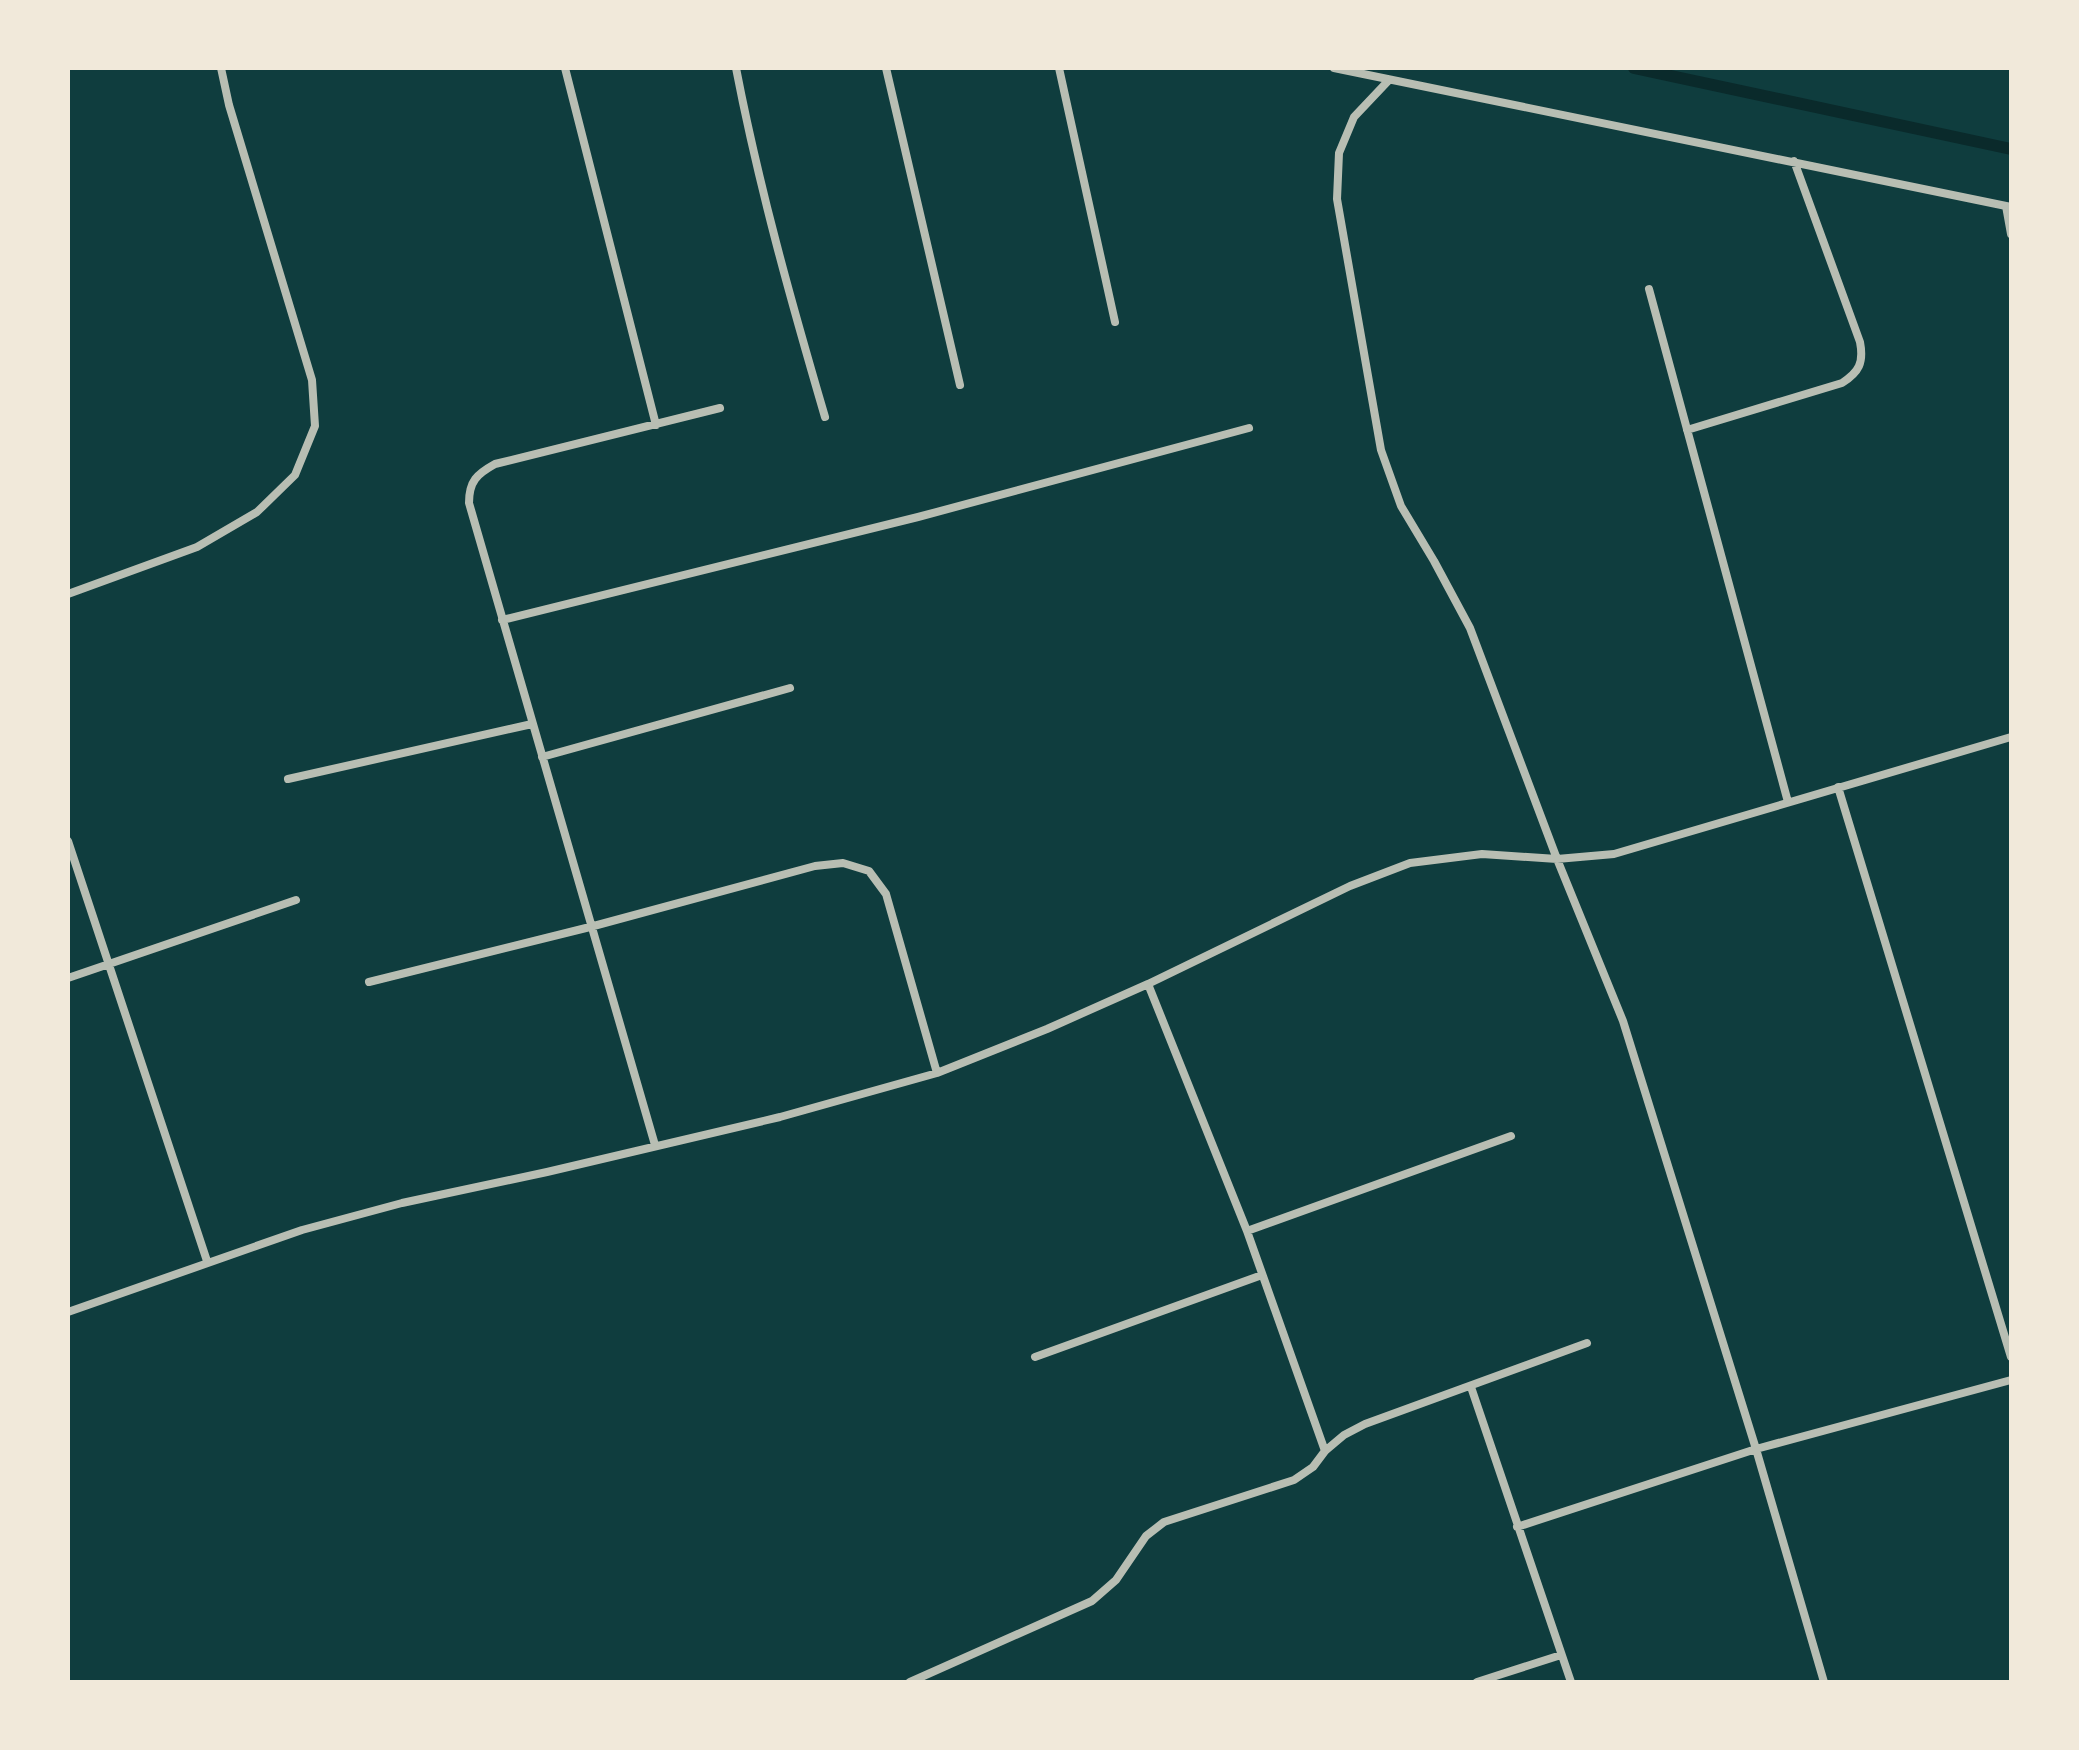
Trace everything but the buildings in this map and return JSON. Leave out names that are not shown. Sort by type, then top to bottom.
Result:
[{"type":"street","points":[[68,594],[197,547],[257,512],[295,475],[315,426],[312,380],[229,105],[221,68]]},
{"type":"street","points":[[565,68],[656,425]]},
{"type":"street","points":[[736,68],[777,254],[825,417]]},
{"type":"street","points":[[886,68],[960,385]]},
{"type":"street","points":[[1059,68],[1115,322]]},
{"type":"street","points":[[1334,68],[2008,206],[2011,234]]},
{"type":"street","points":[[1389,80],[1354,117],[1339,153],[1337,199],[1381,450],[1401,506],[1470,628],[1557,859],[1623,1021],[1756,1449],[1824,1682]]},
{"type":"street","points":[[1687,430],[1842,383],[1856,374],[1863,359],[1860,342],[1794,161]]},
{"type":"street","points":[[1649,289],[1788,802]]},
{"type":"street","points":[[655,1145],[469,503],[469,485],[480,472],[495,464],[720,408]]},
{"type":"street","points":[[502,620],[918,517],[1249,428]]},
{"type":"street","points":[[542,757],[790,688]]},
{"type":"street","points":[[288,779],[532,724]]},
{"type":"street","points":[[68,1312],[302,1230],[402,1203],[780,1117],[937,1073],[1047,1029],[1148,984],[1350,886],[1410,863],[1482,854],[1557,859],[1614,854],[2011,737]]},
{"type":"street","points":[[1838,787],[2011,1357]]},
{"type":"street","points":[[68,841],[207,1261]]},
{"type":"street","points":[[369,982],[815,866],[843,863],[869,871],[886,894],[937,1073]]},
{"type":"street","points":[[68,978],[296,900]]},
{"type":"street","points":[[1148,984],[1247,1231],[1325,1451]]},
{"type":"street","points":[[1247,1231],[1511,1136]]},
{"type":"street","points":[[1035,1357],[1262,1275]]},
{"type":"street","points":[[910,1682],[1092,1601],[1116,1580],[1146,1536],[1164,1522],[1294,1480],[1313,1467],[1325,1451],[1344,1435],[1365,1424],[1587,1343]]},
{"type":"street","points":[[1517,1527],[1756,1449],[2011,1380]]},
{"type":"street","points":[[1471,1387],[1571,1682]]},
{"type":"street","points":[[1477,1682],[1561,1655]]},
{"type":"waterway","points":[[1634,68],[2011,149]]}]
